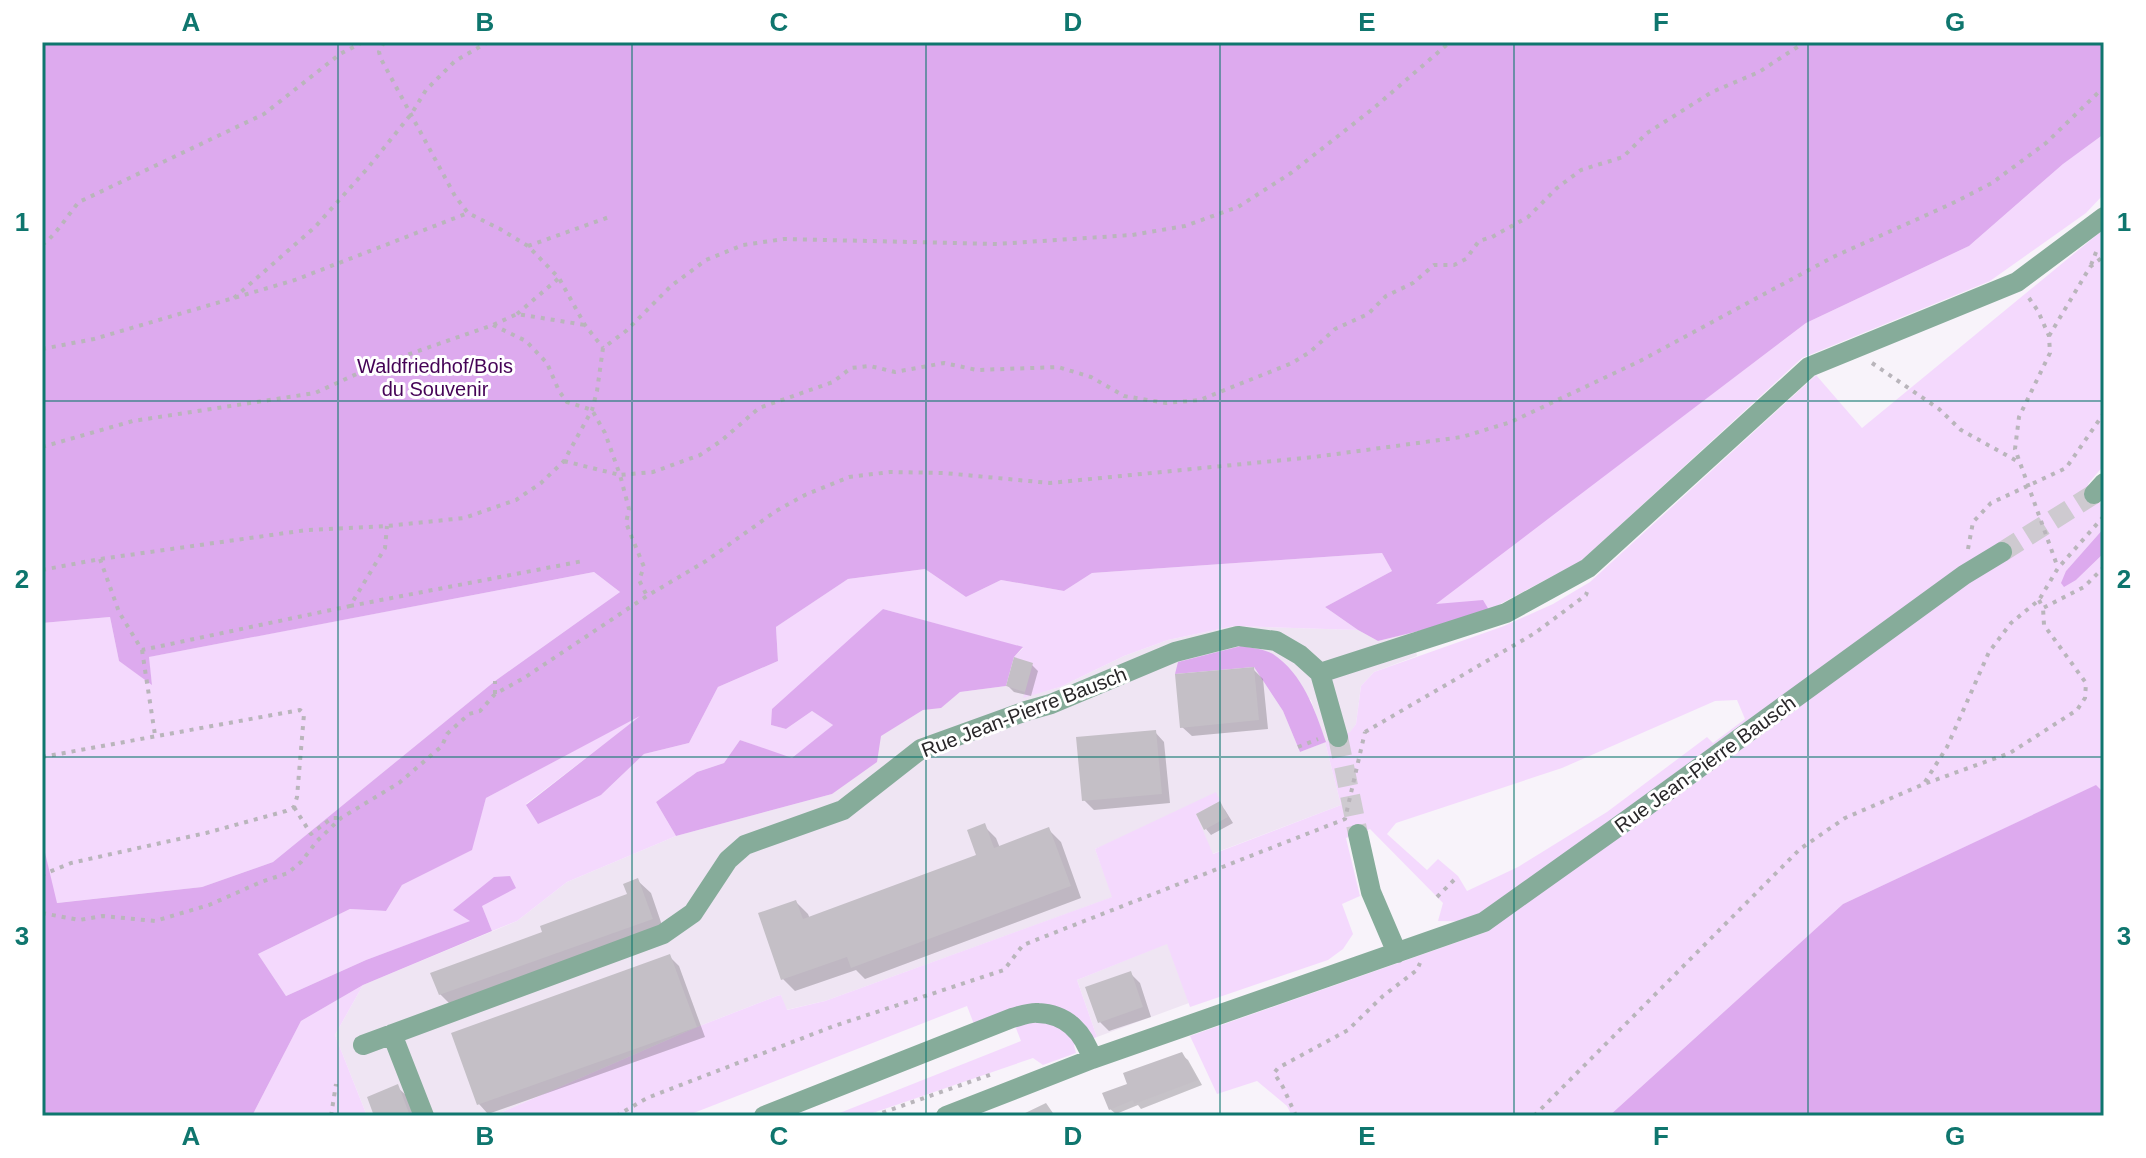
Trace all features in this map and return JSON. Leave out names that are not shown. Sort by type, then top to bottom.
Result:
[{"type":"street","points":[[1338,737],[1320,673],[1506,613],[1588,568],[1809,367],[2017,282],[2104,217]]},
{"type":"street","name":"Rue Jean-Pierre Bausch","points":[[946,1116],[1092,1059],[1484,922],[1964,575],[2002,552]]},
{"type":"street","name":"Rue Jean-Pierre Bausch","points":[[363,1045],[663,934],[693,913],[728,860],[745,845],[843,810],[921,749],[1051,704],[1175,652],[1238,636],[1276,641],[1300,655],[1320,673]]},
{"type":"street","points":[[1358,834],[1371,892],[1397,953]]},
{"type":"street","points":[[764,1116],[1012,1018],[1035,1012],[1059,1017],[1078,1030],[1092,1059]]},
{"type":"street","points":[[392,1034],[424,1116]]},
{"type":"path","points":[[42,245],[57,234],[65,218],[79,202],[264,114],[340,54],[363,42]]},
{"type":"path","points":[[384,42],[379,52],[381,59],[455,196],[468,213],[528,246],[559,278],[585,325],[603,348]]},
{"type":"path","points":[[233,299],[315,227],[367,169],[412,113],[426,90],[455,61],[488,42]]},
{"type":"path","points":[[42,570],[307,530],[464,518],[516,500],[541,483],[564,461],[592,410],[603,348],[626,331],[671,286],[706,260],[743,245],[784,239],[997,244],[1132,235],[1185,226],[1238,207],[1291,173],[1375,107],[1450,42]]},
{"type":"path","points":[[564,461],[620,475],[653,472],[700,455],[759,408],[833,382],[851,368],[870,366],[895,372],[944,363],[977,370],[1058,367],[1091,377],[1124,396],[1166,403],[1200,400],[1292,363],[1310,352],[1335,329],[1368,314],[1386,296],[1413,283],[1434,265],[1454,265],[1466,259],[1479,241],[1528,217],[1557,188],[1581,170],[1623,157],[1647,133],[1712,92],[1759,72],[1805,42]]},
{"type":"path","points":[[42,913],[79,920],[103,916],[155,921],[209,905],[288,873],[341,818],[399,783],[442,746],[447,734],[469,714],[480,711],[495,694],[706,561],[776,511],[849,477],[890,472],[944,473],[1050,483],[1314,457],[1462,437],[1511,422],[1640,361],[1833,257],[1992,183],[2046,143],[2104,87]]},
{"type":"path","points":[[42,349],[94,339],[295,280],[468,213]]},
{"type":"path","points":[[528,246],[612,216]]},
{"type":"path","points":[[2049,336],[2090,267],[2099,244]]},
{"type":"path","points":[[2090,267],[2104,256]]},
{"type":"path","points":[[42,447],[133,421],[315,393],[372,367],[517,314],[559,278]]},
{"type":"path","points":[[2017,282],[2038,311],[2049,336],[2050,353],[2019,417],[2015,449],[2058,568]]},
{"type":"path","points":[[517,314],[585,325]]},
{"type":"path","points":[[493,325],[526,341],[547,363],[567,402],[592,410],[605,433],[620,475],[629,509],[626,523],[644,567],[639,580],[647,596]]},
{"type":"path","points":[[1852,349],[1939,409],[1961,430],[2019,462]]},
{"type":"path","points":[[1964,575],[1973,522],[1991,503],[2066,468],[2104,413]]},
{"type":"path","points":[[1924,784],[1947,747],[1989,652],[2011,623],[2039,600],[2058,568],[2104,516]]},
{"type":"path","points":[[350,606],[385,548],[387,526]]},
{"type":"path","points":[[100,559],[119,612],[142,650],[155,736]]},
{"type":"path","points":[[142,650],[583,561]]},
{"type":"path","points":[[2043,608],[2084,587],[2104,567]]},
{"type":"path","points":[[1298,747],[1365,732],[1535,633],[1586,595],[1590,582],[1588,568]]},
{"type":"path","points":[[1534,1116],[1800,849],[1845,818],[1924,784],[2010,753],[2077,710],[2085,698],[2086,683],[2044,625],[2039,600]]},
{"type":"path","points":[[495,681],[495,694]]},
{"type":"path","points":[[42,757],[300,710],[304,714],[294,807],[206,833],[71,863],[42,875]]},
{"type":"path","points":[[616,1116],[647,1098],[834,1026],[1004,970],[1023,945],[1345,819],[1365,732]]},
{"type":"path","points":[[294,807],[311,834],[332,818],[341,818]]},
{"type":"path","points":[[1437,897],[1458,876]]},
{"type":"path","points":[[1296,1116],[1274,1073],[1348,1030],[1383,996],[1417,970],[1422,957],[1419,945]]},
{"type":"path","points":[[331,1116],[336,1084]]},
{"type":"shaded area","points":[[2104,134],[2104,194],[2086,213],[1990,281],[1802,358],[1581,561],[1489,610],[1434,604],[1806,323],[1969,246],[2064,163]]},
{"type":"shaded area","points":[[2104,229],[2104,465],[2088,484],[2104,505],[2104,528],[2066,571],[2076,580],[2104,553],[2104,793],[2095,786],[1843,904],[1609,1116],[1292,1116],[1287,1106],[1257,1081],[1217,1094],[1190,1036],[1489,931],[1484,922],[1438,921],[1443,903],[1370,829],[1346,838],[1360,896],[1342,904],[1353,934],[1343,949],[1328,960],[1190,1007],[1167,944],[1077,980],[1097,1037],[1074,1045],[1076,1053],[1043,1065],[1033,1058],[864,1116],[832,1116],[1021,1041],[1012,1018],[977,1032],[967,1006],[686,1116],[493,1116],[697,1027],[777,996],[781,995],[787,1010],[825,1001],[1112,897],[1095,849],[1216,792],[1220,801],[1196,814],[1213,854],[1341,805],[1325,742],[1350,732],[1356,724],[1361,686],[1374,672],[1504,626],[1553,604],[1590,582],[1816,375],[1862,428]],"holes":[[[1737,700],[1745,719],[1713,743],[1707,737],[1607,812],[1518,867],[1467,891],[1458,876],[1438,859],[1427,870],[1387,834],[1396,823],[1562,768],[1715,701]]]},
{"type":"shaded area","points":[[1382,553],[1392,571],[1325,607],[1358,630],[1234,626],[1168,640],[1124,656],[1060,687],[1023,698],[1025,692],[1006,686],[1014,657],[1023,648],[883,609],[771,725],[786,729],[812,711],[833,725],[792,759],[740,740],[724,763],[697,772],[656,802],[676,836],[567,882],[517,921],[492,931],[482,906],[454,909],[471,921],[366,960],[286,996],[258,954],[350,909],[386,911],[402,885],[471,850],[486,798],[646,712],[526,804],[601,795],[644,754],[689,743],[718,687],[778,661],[776,627],[848,579],[925,569],[966,597],[1001,580],[1064,591],[1092,573]]},
{"type":"shaded area","points":[[594,572],[620,592],[495,681],[273,862],[202,887],[56,903],[42,840],[42,623],[110,617],[119,661],[152,684],[148,657]]},
{"type":"shaded area","points":[[1234,626],[1358,630],[1378,641],[1412,632],[1417,656],[1374,672],[1361,686],[1356,724],[1350,733],[1325,742],[1341,805],[1212,854],[1195,814],[1219,801],[1095,849],[1113,897],[825,1001],[786,1010],[781,995],[777,996],[697,1027],[493,1116],[367,1116],[335,1035],[363,985],[517,921],[567,882],[676,836],[832,794],[880,736],[923,710],[941,707],[960,692],[1006,686],[1025,692],[1024,697],[1060,687],[1124,656],[1168,640]],"holes":[[[1254,667],[1311,700],[1325,742],[1300,752],[1283,711]]]},
{"type":"shaded area","points":[[1168,943],[1189,1003],[1097,1037],[1077,980]]},
{"type":"shaded area","points":[[363,985],[335,1035],[367,1116],[252,1116],[301,1021]]},
{"type":"green space","name":"Waldfriedhof/Bois du Souvenir","points":[[42,42],[2104,42],[2104,134],[2063,164],[1969,246],[1806,323],[1436,604],[1483,600],[1489,610],[1378,641],[1325,607],[1392,571],[1382,553],[1092,573],[1064,591],[1001,580],[966,597],[925,569],[848,579],[776,627],[778,661],[718,687],[689,743],[644,754],[601,795],[538,824],[526,805],[640,716],[486,798],[472,850],[402,885],[386,911],[350,909],[258,954],[286,996],[366,960],[470,921],[453,910],[494,877],[510,876],[516,888],[482,906],[492,931],[363,985],[301,1021],[252,1116],[42,1116],[42,840],[57,903],[202,887],[273,862],[495,681],[620,592],[594,572],[149,657],[152,685],[119,661],[110,617],[42,623]]},
{"type":"green space","points":[[2104,528],[2104,553],[2076,580],[2064,587],[2061,583],[2066,571]]},
{"type":"green space","points":[[883,609],[1023,647],[1014,657],[1006,686],[960,692],[941,708],[923,710],[881,736],[877,762],[832,794],[676,836],[656,802],[697,772],[724,763],[740,740],[792,758],[833,725],[812,711],[786,729],[771,725],[772,709]]},
{"type":"green space","points":[[1241,646],[1270,652],[1292,672],[1312,705],[1326,742],[1300,752],[1283,711],[1254,667],[1175,674],[1178,662]]},
{"type":"green space","points":[[2096,785],[2104,793],[2104,1116],[1609,1116],[1843,904]]},
{"type":"building","points":[[1014,657],[1033,663],[1025,692],[1006,686]]},
{"type":"building","points":[[1254,667],[1259,720],[1180,728],[1175,674]]},
{"type":"building","points":[[1156,730],[1162,794],[1082,801],[1076,737]]},
{"type":"building","points":[[1220,801],[1228,817],[1204,830],[1196,814]]},
{"type":"building","points":[[985,823],[994,848],[1049,827],[1071,886],[851,968],[847,957],[781,980],[758,913],[796,900],[803,919],[976,855],[967,830]]},
{"type":"building","points":[[638,878],[653,919],[439,995],[430,973],[542,932],[540,926],[627,894],[623,884]]},
{"type":"building","points":[[670,954],[697,1027],[477,1105],[451,1033]]},
{"type":"building","points":[[1131,971],[1143,1007],[1098,1023],[1085,987]]},
{"type":"building","points":[[1182,1052],[1198,1080],[1109,1110],[1102,1093],[1127,1084],[1123,1073]]},
{"type":"building","points":[[398,1084],[410,1116],[374,1116],[367,1097]]},
{"type":"tunnel","points":[[2002,552],[2094,494]]},
{"type":"tunnel","points":[[1338,737],[1358,834]]}]
